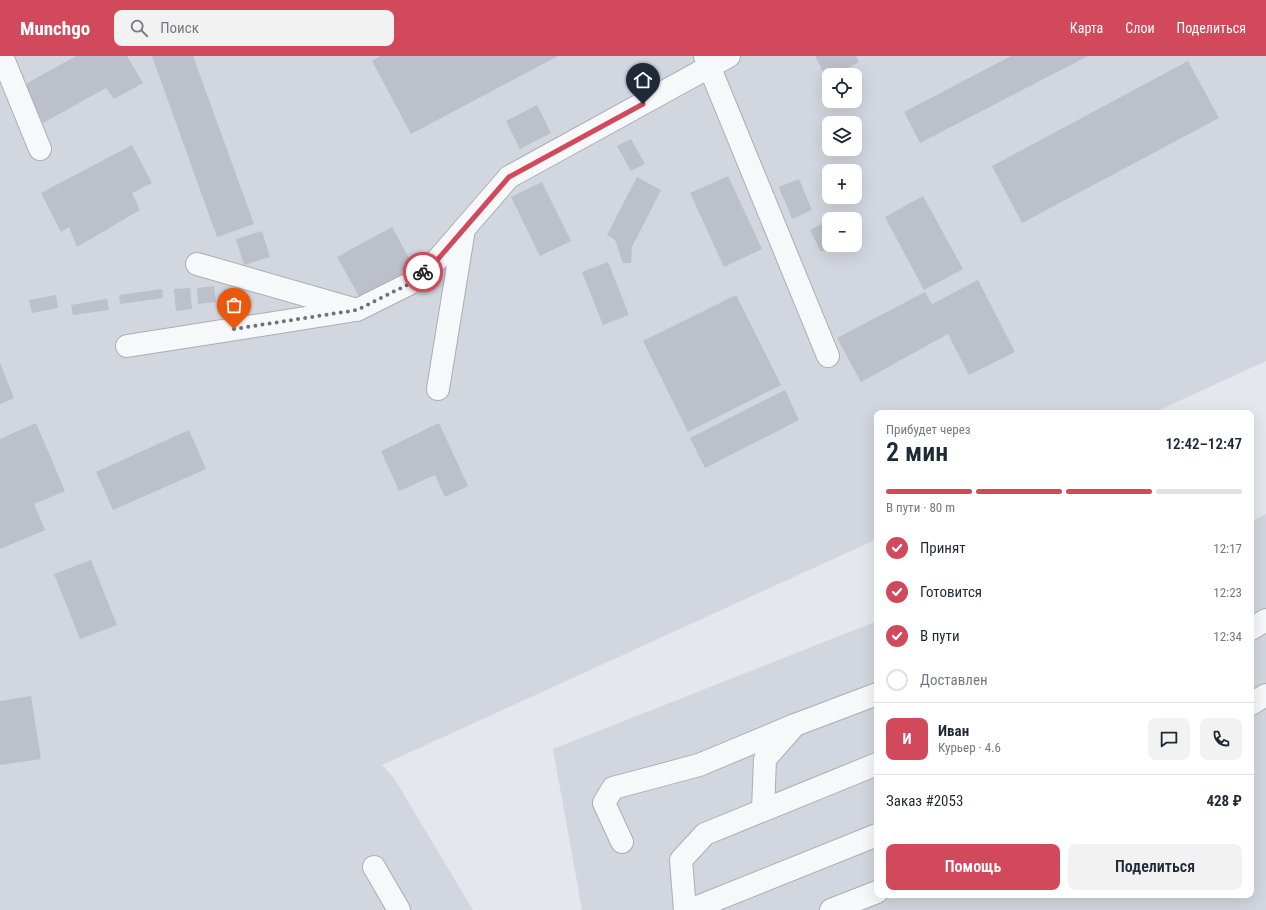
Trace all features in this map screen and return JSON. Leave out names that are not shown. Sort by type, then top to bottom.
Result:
[{"type":"lane","points":[[2,56],[40,149]]},
{"type":"lane","points":[[127,346],[357,310],[409,284],[438,259],[509,177],[707,62],[729,56]]},
{"type":"lane","points":[[707,62],[828,356]]},
{"type":"lane","points":[[438,389],[464,229]]},
{"type":"lane","points":[[197,264],[357,310]]},
{"type":"lane","points":[[1254,627],[1266,620]]},
{"type":"lane","points":[[622,842],[604,803],[613,788],[699,765],[795,725],[874,695]]},
{"type":"lane","points":[[1254,702],[1266,696]]},
{"type":"lane","points":[[763,810],[765,759],[795,725]]},
{"type":"lane","points":[[686,910],[681,860],[705,834],[874,765]]},
{"type":"lane","points":[[690,910],[874,836]]},
{"type":"lane","points":[[374,868],[399,910]]},
{"type":"lane","points":[[831,910],[874,893]]},
{"type":"shaded area","points":[[0,56],[1266,56],[1266,361],[1160,410],[874,410],[874,540],[382,765],[394,778],[473,910],[0,910]]},
{"type":"shaded area","points":[[1266,514],[1266,910],[582,910],[553,749],[874,622],[874,898],[1254,898],[1254,520]]},
{"type":"building","points":[[76,56],[127,56],[143,83],[114,99],[106,88],[43,123],[24,85]]},
{"type":"building","points":[[152,56],[193,56],[254,224],[217,237]]},
{"type":"building","points":[[380,56],[558,56],[411,134],[372,61]]},
{"type":"building","points":[[815,56],[856,56],[859,62],[847,68],[822,68],[822,69]]},
{"type":"building","points":[[1011,56],[1088,56],[920,143],[904,112]]},
{"type":"building","points":[[1188,61],[1219,118],[1022,223],[992,166]]},
{"type":"building","points":[[537,105],[551,133],[520,149],[506,121]]},
{"type":"building","points":[[631,139],[645,164],[631,171],[617,146]]},
{"type":"building","points":[[132,145],[152,183],[132,193],[140,210],[77,247],[69,227],[61,232],[41,193]]},
{"type":"building","points":[[728,176],[762,249],[724,267],[690,193]]},
{"type":"building","points":[[637,177],[661,190],[632,247],[631,263],[623,263],[615,240],[607,235]]},
{"type":"building","points":[[799,179],[812,210],[792,219],[779,187]]},
{"type":"building","points":[[542,182],[571,241],[540,256],[511,197]]},
{"type":"building","points":[[923,196],[963,269],[924,290],[885,217]]},
{"type":"building","points":[[822,224],[822,252],[821,252],[810,230]]},
{"type":"building","points":[[392,227],[415,269],[360,298],[337,257]]},
{"type":"building","points":[[262,231],[270,257],[244,265],[236,239]]},
{"type":"building","points":[[608,262],[629,315],[603,325],[582,272]]},
{"type":"building","points":[[978,280],[1015,352],[969,375],[948,334],[861,382],[837,338],[925,292],[932,304]]},
{"type":"building","points":[[214,286],[216,302],[198,304],[197,288]]},
{"type":"building","points":[[190,288],[192,309],[176,311],[174,289]]},
{"type":"building","points":[[162,289],[163,298],[120,304],[119,295]]},
{"type":"building","points":[[56,295],[58,308],[32,313],[29,300]]},
{"type":"building","points":[[736,295],[781,385],[688,432],[643,341]]},
{"type":"building","points":[[107,299],[109,310],[73,315],[71,305]]},
{"type":"building","points":[[0,363],[14,398],[0,404]]},
{"type":"building","points":[[785,390],[799,420],[705,468],[690,438]]},
{"type":"building","points":[[36,423],[65,491],[34,504],[45,530],[0,549],[0,439]]},
{"type":"building","points":[[439,423],[468,486],[445,497],[435,475],[399,491],[381,451]]},
{"type":"building","points":[[189,430],[206,469],[113,510],[96,472]]},
{"type":"building","points":[[91,560],[117,625],[80,639],[54,574]]},
{"type":"building","points":[[31,696],[41,759],[0,765],[0,701]]},
{"type":"way so far","points":[[234,329],[357,310],[409,284],[423,272]]},
{"type":"route","points":[[423,272],[438,259],[509,177],[643,104]]}]
